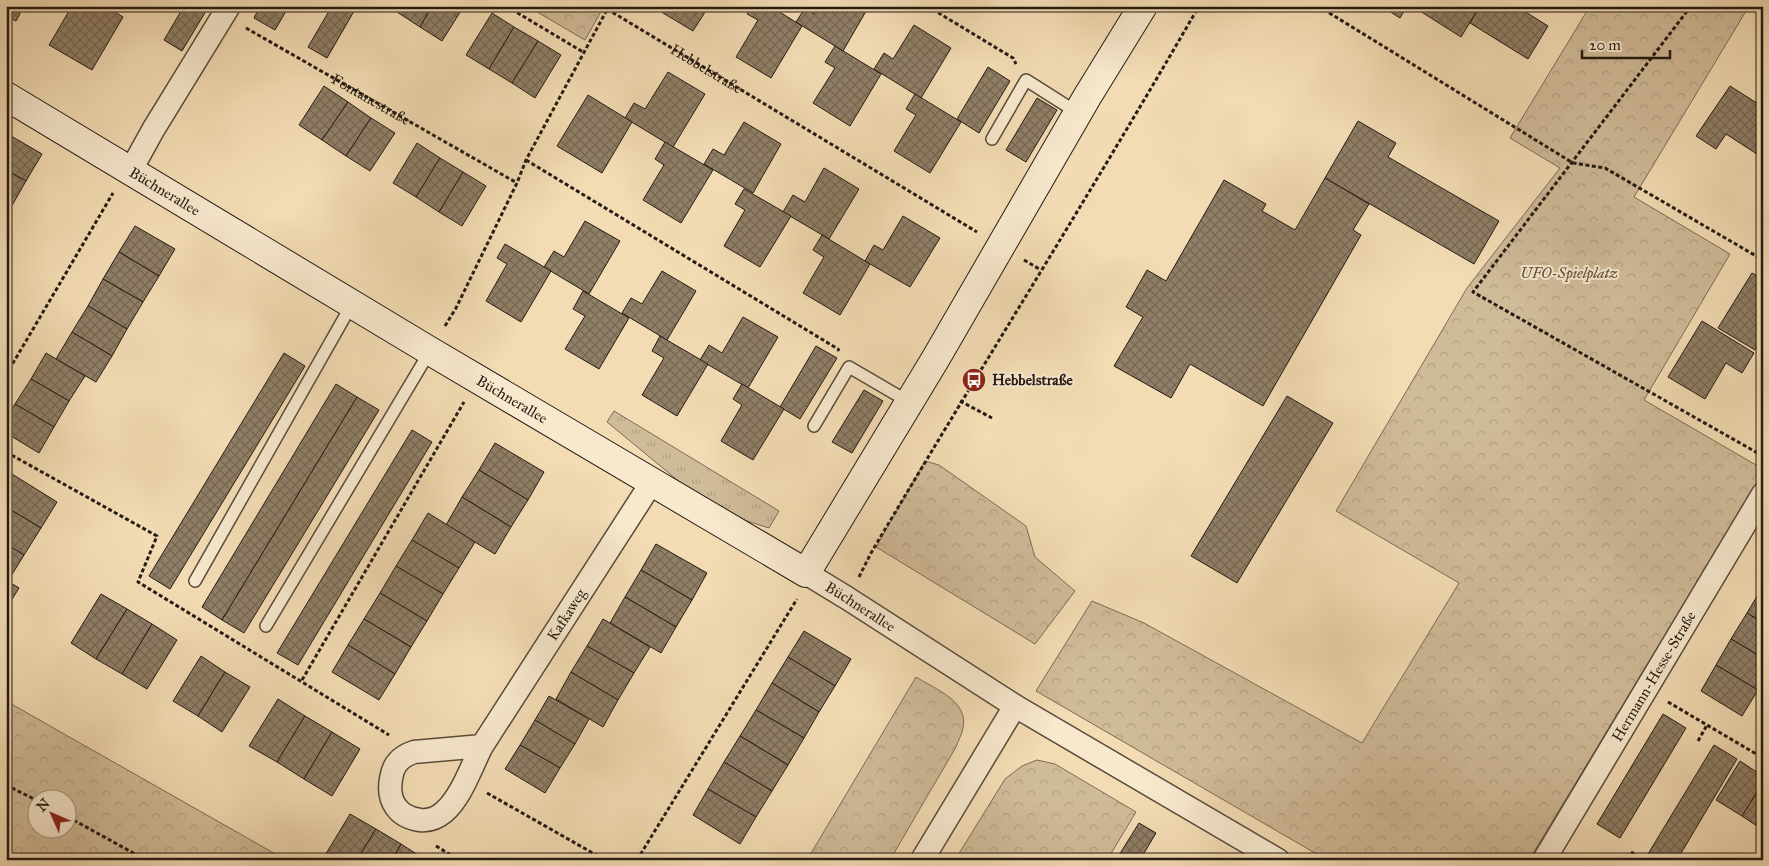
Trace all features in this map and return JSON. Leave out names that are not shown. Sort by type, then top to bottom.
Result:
[{"type":"street","points":[[802,585],[1078,113],[1143,6]]},
{"type":"street","points":[[123,179],[227,11]]},
{"type":"street","name":"Büchnerallee","points":[[6,96],[123,179],[352,304],[436,341],[652,482],[802,585],[847,598],[1015,706],[1278,860]]},
{"type":"street","name":"Kafkaweg","points":[[482,746],[414,752],[404,756],[396,763],[389,788],[390,798],[394,806],[400,813],[409,818],[432,820],[450,806],[482,746],[652,482]]},
{"type":"street","name":"Hermann-Hesse-Straße","points":[[1544,860],[1763,494]]},
{"type":"street","points":[[922,860],[1015,706]]},
{"type":"lane","points":[[992,139],[1026,80],[1078,113]]},
{"type":"lane","points":[[195,581],[352,304]]},
{"type":"lane","points":[[266,626],[436,341]]},
{"type":"lane","points":[[814,426],[849,367],[909,402]]},
{"type":"path","points":[[506,6],[583,52]]},
{"type":"path","points":[[927,6],[1013,58],[1026,80]]},
{"type":"path","points":[[856,583],[871,553],[960,401],[1133,120],[1199,6]]},
{"type":"path","points":[[1318,6],[1573,163],[1605,168],[1763,260]]},
{"type":"path","points":[[1691,6],[1473,292],[1763,456]]},
{"type":"path","points":[[436,341],[456,308],[517,183],[526,160],[608,8]]},
{"type":"path","name":"Hebbelstraße","points":[[608,8],[986,237]]},
{"type":"path","name":"Fontanestraße","points":[[227,11],[517,183]]},
{"type":"path","points":[[526,160],[838,349],[849,367]]},
{"type":"path","points":[[6,375],[123,179]]},
{"type":"path","points":[[302,680],[467,397]]},
{"type":"path","points":[[960,401],[992,418]]},
{"type":"path","points":[[6,452],[157,536],[138,582],[302,680],[389,734],[394,739]]},
{"type":"path","points":[[638,860],[802,585]]},
{"type":"path","points":[[1646,689],[1763,758]]},
{"type":"path","points":[[1698,741],[1707,725]]},
{"type":"path","points":[[465,780],[605,860]]},
{"type":"path","points":[[6,784],[28,796]]},
{"type":"path","points":[[78,823],[146,860]]},
{"type":"path","points":[[1631,852],[1643,860]]},
{"type":"green space","points":[[527,6],[604,6],[585,40]]},
{"type":"green space","name":"UFO-Spielplatz","points":[[1590,6],[1749,6],[1634,197],[1730,254],[1644,400],[1763,469],[1763,473],[1529,860],[1327,860],[1036,691],[1092,601],[1144,623],[1362,743],[1459,583],[1336,511],[1467,288],[1560,168],[1510,138]]},
{"type":"green space","points":[[614,411],[779,511],[769,528],[744,520],[681,483],[607,422]]},
{"type":"green space","points":[[925,461],[939,465],[1026,526],[1035,557],[1075,591],[1035,644],[876,547]]},
{"type":"green space","points":[[916,677],[941,691],[956,703],[961,710],[963,728],[956,747],[890,860],[807,860]]},
{"type":"green space","points":[[6,701],[286,860],[6,860]]},
{"type":"green space","points":[[1037,760],[1055,764],[1136,812],[1107,860],[955,860],[1005,779],[1022,766]]},
{"type":"building","points":[[6,6],[24,6],[16,21],[6,16]]},
{"type":"building","points":[[72,6],[105,6],[123,17],[92,70],[49,45]]},
{"type":"building","points":[[184,6],[209,6],[182,51],[164,40]]},
{"type":"building","points":[[260,6],[289,6],[275,30],[254,18]]},
{"type":"building","points":[[332,6],[357,6],[327,58],[308,47]]},
{"type":"building","points":[[388,6],[401,6],[397,12]]},
{"type":"building","points":[[401,6],[432,6],[420,27],[397,12]]},
{"type":"building","points":[[432,6],[464,6],[442,41],[420,27]]},
{"type":"building","points":[[660,6],[709,6],[693,31],[658,10]]},
{"type":"building","points":[[752,6],[770,6],[802,26],[771,78],[736,57],[758,20],[747,14]]},
{"type":"building","points":[[818,6],[869,6],[843,51],[796,22],[805,8],[814,14]]},
{"type":"building","points":[[1381,6],[1407,6],[1400,18]]},
{"type":"building","points":[[1412,6],[1480,6],[1461,37]]},
{"type":"building","points":[[1480,6],[1516,6],[1548,26],[1528,59],[1470,23]]},
{"type":"building","points":[[492,13],[514,27],[489,69],[466,55]]},
{"type":"building","points":[[914,25],[951,48],[921,98],[874,69],[884,53],[893,59]]},
{"type":"building","points":[[514,27],[538,41],[512,83],[489,69]]},
{"type":"building","points":[[538,41],[561,55],[535,98],[512,83]]},
{"type":"building","points":[[835,46],[881,74],[850,126],[813,103],[835,68],[825,62]]},
{"type":"building","points":[[988,67],[1010,81],[979,133],[957,119]]},
{"type":"building","points":[[668,72],[705,94],[673,147],[625,118],[634,103],[645,109]]},
{"type":"building","points":[[324,86],[348,102],[322,140],[299,125]]},
{"type":"building","points":[[1730,86],[1763,107],[1763,153],[1760,156],[1726,134],[1716,149],[1696,136]]},
{"type":"building","points":[[915,94],[961,122],[930,173],[894,151],[916,115],[906,109]]},
{"type":"building","points":[[588,95],[632,122],[602,173],[557,146]]},
{"type":"building","points":[[1037,98],[1057,110],[1026,162],[1006,150]]},
{"type":"building","points":[[348,102],[371,118],[346,156],[322,140]]},
{"type":"building","points":[[371,118],[395,133],[370,171],[346,156]]},
{"type":"building","points":[[1358,121],[1396,143],[1388,157],[1499,221],[1474,264],[1325,178]]},
{"type":"building","points":[[744,122],[781,144],[753,193],[704,164],[713,149],[724,155]]},
{"type":"building","points":[[6,133],[42,154],[26,181],[6,170]]},
{"type":"building","points":[[665,142],[713,170],[681,223],[643,200],[664,165],[655,159]]},
{"type":"building","points":[[417,143],[440,158],[416,197],[393,183]]},
{"type":"building","points":[[440,158],[463,172],[439,212],[416,197]]},
{"type":"building","points":[[824,168],[859,189],[829,239],[783,212],[793,195],[805,202]]},
{"type":"building","points":[[6,170],[26,181],[10,209],[6,207]]},
{"type":"building","points":[[463,172],[486,186],[462,226],[439,212]]},
{"type":"building","points":[[1325,178],[1369,204],[1353,230],[1361,235],[1263,406],[1190,364],[1171,398],[1114,366],[1143,317],[1126,307],[1147,270],[1166,281],[1224,180],[1266,204],[1262,211],[1295,230]]},
{"type":"building","points":[[744,189],[791,216],[760,267],[724,246],[745,210],[735,204]]},
{"type":"building","points":[[903,216],[940,238],[910,287],[865,261],[874,245],[883,250]]},
{"type":"building","points":[[585,221],[620,241],[589,294],[544,267],[554,251],[564,257]]},
{"type":"building","points":[[135,226],[175,249],[159,276],[119,252]]},
{"type":"building","points":[[822,235],[870,264],[840,315],[803,293],[824,257],[813,250]]},
{"type":"building","points":[[505,244],[551,271],[521,322],[486,301],[507,264],[497,258]]},
{"type":"building","points":[[119,252],[159,276],[143,302],[103,279]]},
{"type":"building","points":[[662,271],[696,291],[667,340],[622,313],[631,298],[642,304]]},
{"type":"building","points":[[1752,273],[1763,279],[1763,337],[1755,350],[1718,328]]},
{"type":"building","points":[[103,279],[143,302],[127,329],[88,306]]},
{"type":"building","points":[[583,291],[629,318],[599,369],[565,349],[585,316],[573,309]]},
{"type":"building","points":[[88,306],[127,329],[112,356],[72,332]]},
{"type":"building","points":[[743,317],[778,337],[748,388],[700,360],[709,345],[722,353]]},
{"type":"building","points":[[1702,321],[1754,353],[1742,373],[1726,363],[1705,399],[1668,377]]},
{"type":"building","points":[[72,332],[112,356],[96,382],[56,359]]},
{"type":"building","points":[[660,336],[708,364],[677,416],[642,395],[664,358],[652,351]]},
{"type":"building","points":[[816,346],[837,358],[800,419],[780,407]]},
{"type":"building","points":[[46,353],[85,376],[69,401],[31,379]]},
{"type":"building","points":[[284,353],[305,366],[170,589],[149,576]]},
{"type":"building","points":[[31,379],[69,401],[54,427],[15,404]]},
{"type":"building","points":[[336,384],[357,397],[222,620],[202,607]]},
{"type":"building","points":[[742,384],[784,409],[753,460],[721,441],[742,405],[733,399]]},
{"type":"building","points":[[864,390],[883,401],[852,453],[832,442]]},
{"type":"building","points":[[1287,396],[1333,423],[1237,583],[1191,556]]},
{"type":"building","points":[[357,397],[379,410],[244,633],[222,620]]},
{"type":"building","points":[[15,404],[54,427],[39,453],[6,433],[6,419]]},
{"type":"building","points":[[412,430],[432,442],[298,665],[277,653]]},
{"type":"building","points":[[495,443],[544,472],[528,500],[479,470]]},
{"type":"building","points":[[479,470],[528,500],[511,527],[462,497]]},
{"type":"building","points":[[12,474],[57,502],[41,528],[6,507],[6,484]]},
{"type":"building","points":[[462,497],[511,527],[495,554],[446,525]]},
{"type":"building","points":[[6,507],[41,528],[24,555],[6,544]]},
{"type":"building","points":[[428,513],[475,542],[459,568],[412,540]]},
{"type":"building","points":[[412,540],[459,568],[443,594],[396,566]]},
{"type":"building","points":[[6,544],[24,555],[8,581],[6,580]]},
{"type":"building","points":[[656,544],[707,573],[692,600],[641,570]]},
{"type":"building","points":[[396,566],[443,594],[427,621],[380,593]]},
{"type":"building","points":[[641,570],[692,600],[676,627],[625,597]]},
{"type":"building","points":[[6,580],[19,588],[6,609]]},
{"type":"building","points":[[1763,588],[1763,623],[1747,613]]},
{"type":"building","points":[[380,593],[427,621],[411,647],[364,619]]},
{"type":"building","points":[[101,594],[127,609],[96,659],[71,643]]},
{"type":"building","points":[[625,597],[676,627],[661,653],[610,623]]},
{"type":"building","points":[[127,609],[152,624],[122,674],[96,659]]},
{"type":"building","points":[[1747,613],[1763,623],[1763,658],[1731,639]]},
{"type":"building","points":[[364,619],[411,647],[395,674],[348,645]]},
{"type":"building","points":[[603,619],[650,647],[634,673],[587,646]]},
{"type":"building","points":[[152,624],[177,640],[147,689],[122,674]]},
{"type":"building","points":[[804,631],[851,659],[835,686],[788,657]]},
{"type":"building","points":[[1731,639],[1763,658],[1763,682],[1758,690],[1716,665]]},
{"type":"building","points":[[348,645],[395,674],[379,700],[332,672]]},
{"type":"building","points":[[587,646],[634,673],[618,700],[571,672]]},
{"type":"building","points":[[201,656],[225,672],[198,716],[173,701]]},
{"type":"building","points":[[788,657],[835,686],[819,712],[772,683]]},
{"type":"building","points":[[1716,665],[1758,690],[1742,716],[1701,691]]},
{"type":"building","points":[[225,672],[250,687],[222,732],[198,716]]},
{"type":"building","points":[[571,672],[618,700],[603,727],[556,699]]},
{"type":"building","points":[[772,683],[819,712],[804,738],[756,710]]},
{"type":"building","points":[[549,696],[589,719],[575,744],[535,720]]},
{"type":"building","points":[[278,699],[305,716],[277,762],[249,746]]},
{"type":"building","points":[[756,710],[804,738],[788,765],[740,736]]},
{"type":"building","points":[[1663,714],[1686,728],[1620,838],[1597,824]]},
{"type":"building","points":[[305,716],[332,732],[304,779],[277,762]]},
{"type":"building","points":[[535,720],[575,744],[560,768],[520,745]]},
{"type":"building","points":[[332,732],[360,749],[332,796],[304,779]]},
{"type":"building","points":[[740,736],[788,765],[772,791],[724,762]]},
{"type":"building","points":[[520,745],[560,768],[545,793],[505,769]]},
{"type":"building","points":[[1714,745],[1737,759],[1677,860],[1657,860],[1648,854]]},
{"type":"building","points":[[1740,761],[1763,776],[1763,783],[1742,816],[1716,800]]},
{"type":"building","points":[[724,762],[772,791],[756,817],[708,789]]},
{"type":"building","points":[[1763,783],[1763,830],[1742,816]]},
{"type":"building","points":[[708,789],[756,817],[740,844],[693,815]]},
{"type":"building","points":[[350,814],[376,829],[357,860],[329,860],[324,857]]},
{"type":"building","points":[[1139,823],[1156,833],[1140,860],[1116,860]]},
{"type":"building","points":[[376,829],[401,844],[392,860],[357,860]]},
{"type":"building","points":[[401,844],[426,860],[392,860]]},
{"type":"place","name":"Hebbelstraße","points":[[974,380]]}]
